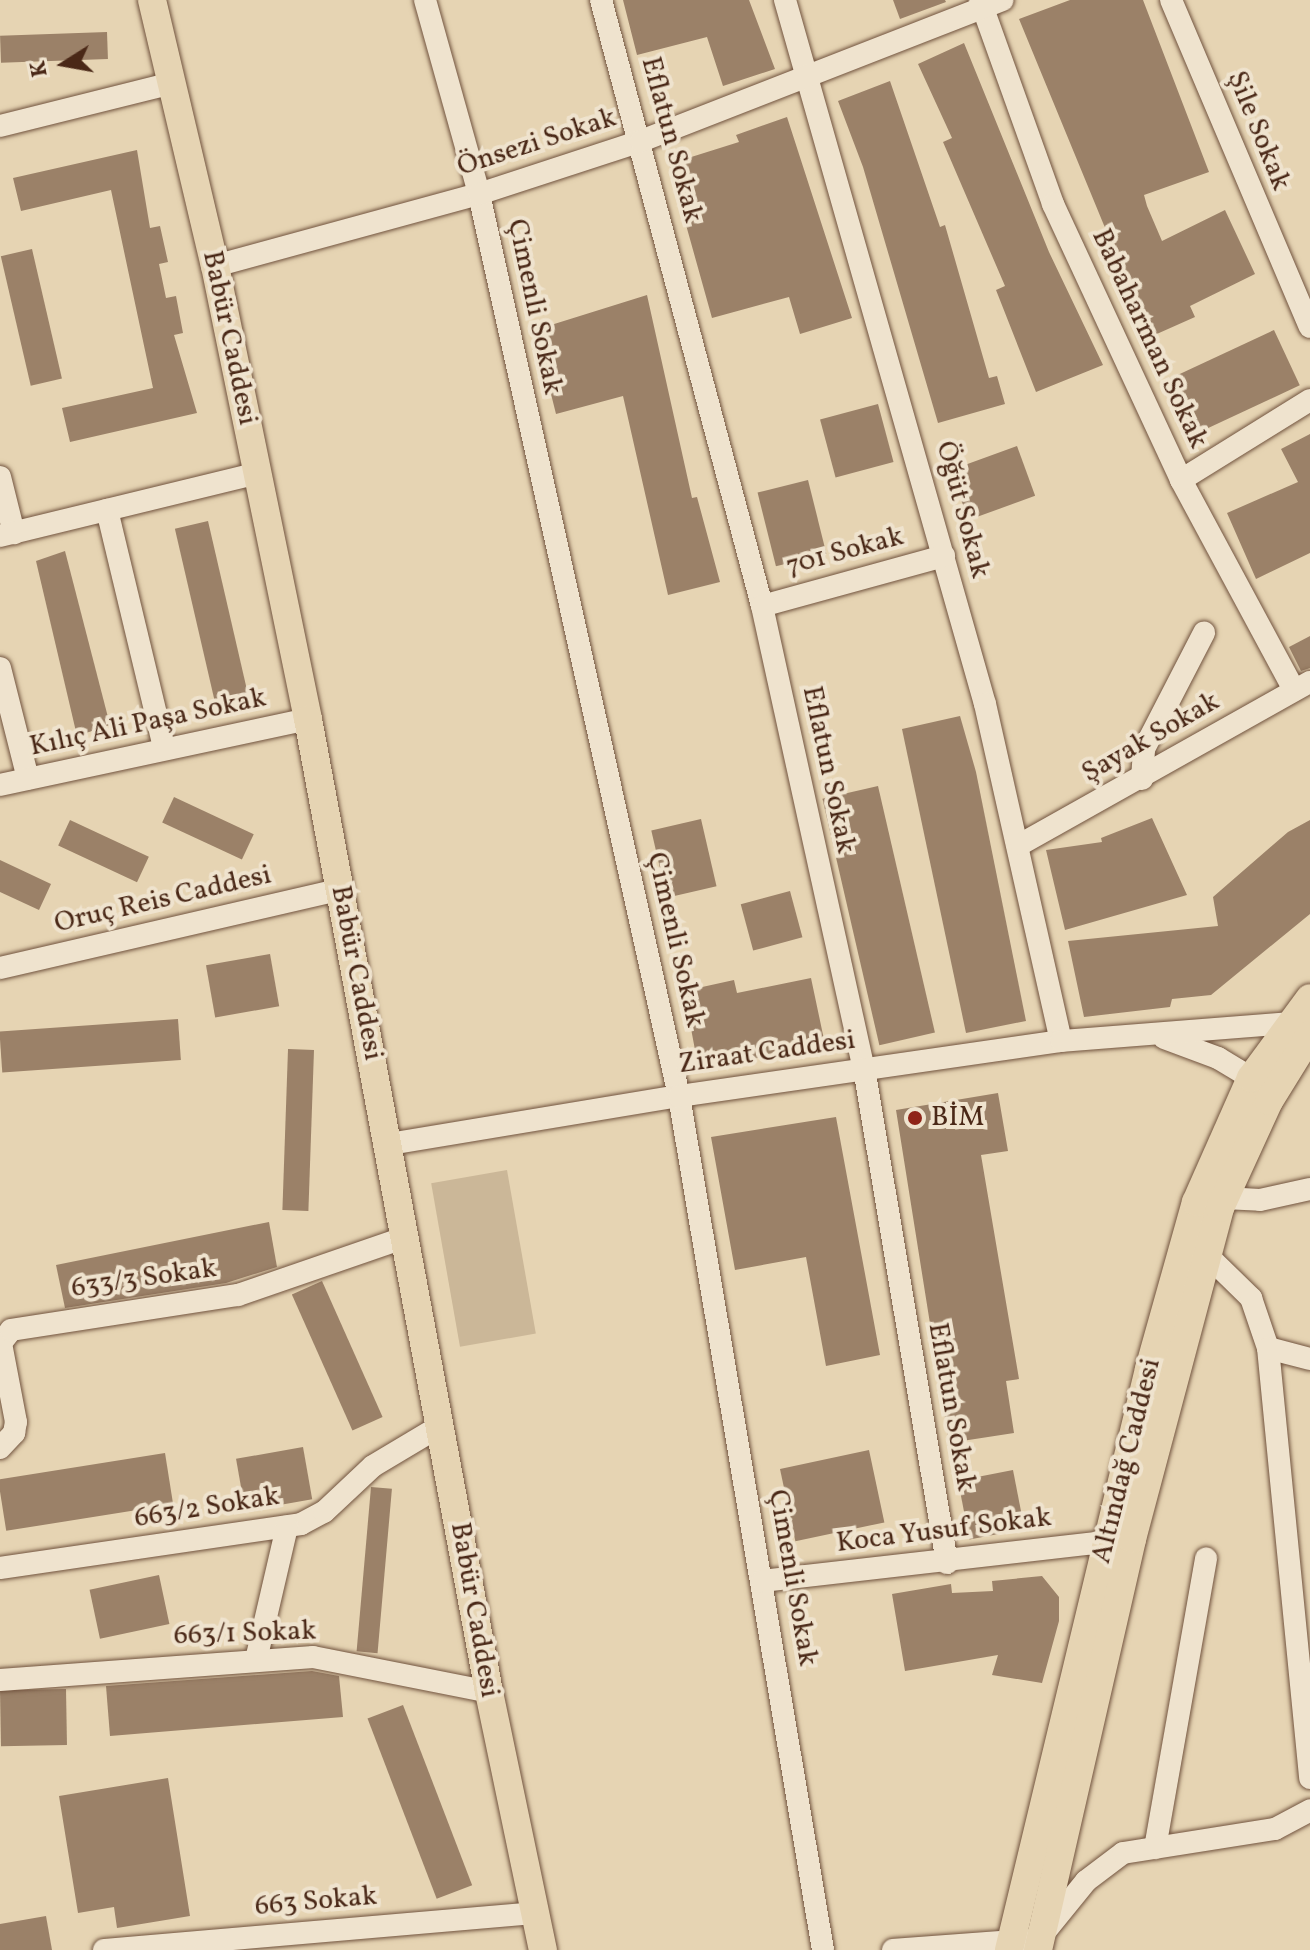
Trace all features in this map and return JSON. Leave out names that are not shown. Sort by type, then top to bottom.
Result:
[{"type":"main road","name":"Babür Caddesi","points":[[152,0],[215,266],[308,719],[489,1692],[543,1950]]},
{"type":"main road","name":"Altındağ Caddesi","points":[[1009,1946],[1119,1540],[1224,1198],[1300,1029],[1310,998]]},
{"type":"main road","name":"Altındağ Caddesi","points":[[1043,1946],[1119,1540],[1196,1202],[1251,1078],[1300,1029]]},
{"type":"main road","points":[[1251,1078],[1269,1101]]},
{"type":"street","name":"Çimenli Sokak","points":[[425,0],[479,194],[679,1096],[823,1950]]},
{"type":"street","name":"Eflatun Sokak","points":[[601,0],[641,141],[762,606],[864,1068],[947,1563]]},
{"type":"street","name":"Öğüt Sokak","points":[[785,0],[809,74],[944,556],[1021,844],[1061,1041]]},
{"type":"street","name":"Şile Sokak","points":[[1171,0],[1310,327]]},
{"type":"street","name":"Önsezi Sokak","points":[[215,266],[479,194],[641,141],[989,3]]},
{"type":"street","name":"Babaharman Sokak","points":[[989,3],[1053,204],[1181,480],[1302,686]]},
{"type":"street","points":[[0,126],[173,83]]},
{"type":"street","points":[[1181,480],[1310,400]]},
{"type":"street","points":[[0,477],[7,534],[258,473]]},
{"type":"street","points":[[107,510],[164,748]]},
{"type":"street","name":"701 Sokak","points":[[762,606],[944,556]]},
{"type":"street","points":[[1142,779],[1144,749],[1204,633]]},
{"type":"street","points":[[0,668],[28,779]]},
{"type":"street","name":"Şayak Sokak","points":[[1021,844],[1142,779],[1302,686]]},
{"type":"street","name":"Kılıç Ali Paşa Sokak","points":[[0,785],[308,719]]},
{"type":"street","name":"Oruç Reis Caddesi","points":[[0,968],[339,890]]},
{"type":"street","name":"Ziraat Caddesi","points":[[389,1144],[679,1096],[1061,1041],[1300,1029]]},
{"type":"street","name":"Ziraat Caddesi","points":[[1155,1035],[1218,1058],[1251,1078]]},
{"type":"street","points":[[1224,1198],[1260,1200],[1310,1189]]},
{"type":"street","name":"633/3 Sokak","points":[[0,1448],[14,1433],[16,1422],[1,1343],[11,1330],[238,1295],[406,1237]]},
{"type":"street","points":[[1207,1255],[1251,1298],[1268,1348],[1310,1778]]},
{"type":"street","points":[[1268,1348],[1310,1359]]},
{"type":"street","name":"663/2 Sokak","points":[[0,1568],[287,1527],[324,1512],[373,1466],[440,1426]]},
{"type":"street","points":[[256,1660],[287,1527]]},
{"type":"street","name":"Koca Yusuf Sokak","points":[[762,1581],[947,1563],[1119,1540]]},
{"type":"street","points":[[1155,1848],[1206,1558]]},
{"type":"street","name":"663/1 Sokak","points":[[0,1680],[313,1657],[489,1692]]},
{"type":"street","points":[[893,1950],[1043,1946],[1086,1881],[1123,1853],[1275,1829],[1310,1810]]},
{"type":"street","name":"663 Sokak","points":[[104,1950],[534,1913]]},
{"type":"shaded area","points":[[507,1170],[536,1333],[460,1347],[431,1183]]},
{"type":"building","points":[[623,0],[749,0],[775,69],[723,86],[707,37],[637,55]]},
{"type":"building","points":[[893,0],[945,0],[946,2],[900,19]]},
{"type":"building","points":[[1070,0],[1143,0],[1209,172],[1144,195],[1147,206],[1162,241],[1225,210],[1255,274],[1190,306],[1195,317],[1150,337],[1019,19]]},
{"type":"building","points":[[107,32],[108,59],[1,63],[0,36]]},
{"type":"building","points":[[964,43],[1049,252],[1103,365],[1036,392],[996,290],[1005,286],[943,142],[952,138],[918,64]]},
{"type":"building","points":[[890,81],[940,227],[945,225],[989,378],[997,376],[1005,404],[938,423],[863,167],[838,101]]},
{"type":"building","points":[[787,117],[852,318],[800,334],[789,297],[712,318],[669,164],[739,142],[736,135]]},
{"type":"building","points":[[137,150],[150,228],[160,226],[168,262],[159,264],[166,298],[176,296],[183,333],[174,335],[197,413],[70,442],[62,408],[153,388],[111,190],[21,211],[13,178]]},
{"type":"building","points":[[32,249],[62,379],[31,386],[1,256]]},
{"type":"building","points":[[647,295],[692,498],[697,497],[720,582],[668,595],[623,396],[556,414],[535,330]]},
{"type":"building","points":[[1274,330],[1300,385],[1194,435],[1168,379]]},
{"type":"building","points":[[878,404],[894,462],[836,477],[820,420]]},
{"type":"building","points":[[1310,434],[1310,553],[1256,579],[1227,513],[1298,482],[1281,449]]},
{"type":"building","points":[[1017,446],[1035,496],[968,520],[950,470]]},
{"type":"building","points":[[808,480],[826,554],[776,566],[758,493]]},
{"type":"building","points":[[208,521],[248,694],[215,702],[175,529]]},
{"type":"building","points":[[65,551],[110,725],[77,736],[36,561]]},
{"type":"building","points":[[1310,636],[1310,668],[1301,671],[1289,647]]},
{"type":"building","points":[[960,716],[976,772],[1026,1021],[966,1033],[902,729]]},
{"type":"building","points":[[878,786],[935,1033],[879,1045],[822,799]]},
{"type":"building","points":[[174,797],[254,834],[242,860],[162,822]]},
{"type":"building","points":[[1152,818],[1187,895],[1065,930],[1046,850],[1102,842],[1101,838]]},
{"type":"building","points":[[701,819],[717,886],[667,898],[651,830]]},
{"type":"building","points":[[70,820],[149,857],[137,882],[58,845]]},
{"type":"building","points":[[1310,820],[1310,914],[1211,995],[1172,999],[1170,1007],[1084,1017],[1068,941],[1218,926],[1213,897],[1288,832]]},
{"type":"building","points":[[0,860],[51,884],[39,910],[0,892]]},
{"type":"building","points":[[790,891],[802,937],[753,951],[741,904]]},
{"type":"building","points":[[270,954],[279,1006],[215,1017],[206,965]]},
{"type":"building","points":[[811,978],[826,1049],[698,1066],[684,991],[734,980],[737,993]]},
{"type":"building","points":[[178,1019],[181,1060],[2,1072],[0,1031]]},
{"type":"building","points":[[288,1049],[314,1050],[308,1211],[282,1210]]},
{"type":"building","points":[[998,1093],[1008,1151],[981,1155],[1019,1379],[1006,1381],[1014,1433],[949,1443],[896,1110]]},
{"type":"building","points":[[836,1117],[880,1355],[826,1366],[806,1257],[735,1270],[711,1137]]},
{"type":"building","points":[[269,1222],[277,1267],[226,1283],[65,1308],[56,1265]]},
{"type":"building","points":[[322,1281],[383,1417],[352,1431],[292,1294]]},
{"type":"building","points":[[303,1447],[312,1499],[245,1511],[236,1459]]},
{"type":"building","points":[[869,1450],[884,1522],[795,1541],[780,1469]]},
{"type":"building","points":[[165,1453],[173,1504],[6,1531],[0,1479]]},
{"type":"building","points":[[1013,1470],[1024,1529],[969,1540],[958,1481]]},
{"type":"building","points":[[371,1487],[392,1489],[378,1653],[357,1651]]},
{"type":"building","points":[[159,1575],[169,1624],[100,1639],[90,1590]]},
{"type":"building","points":[[1042,1576],[1059,1597],[1059,1621],[1042,1683],[992,1675],[998,1655],[905,1671],[892,1594],[951,1584],[952,1593],[993,1591],[992,1581]]},
{"type":"building","points":[[312,1671],[339,1676],[343,1717],[110,1736],[106,1686]]},
{"type":"building","points":[[66,1689],[67,1745],[1,1746],[0,1690]]},
{"type":"building","points":[[403,1705],[472,1885],[437,1899],[368,1719]]},
{"type":"building","points":[[168,1778],[190,1916],[117,1928],[114,1907],[78,1913],[59,1796]]},
{"type":"building","points":[[46,1916],[52,1950],[0,1950],[0,1924]]},
{"type":"place","name":"BİM","points":[[915,1118]]}]
